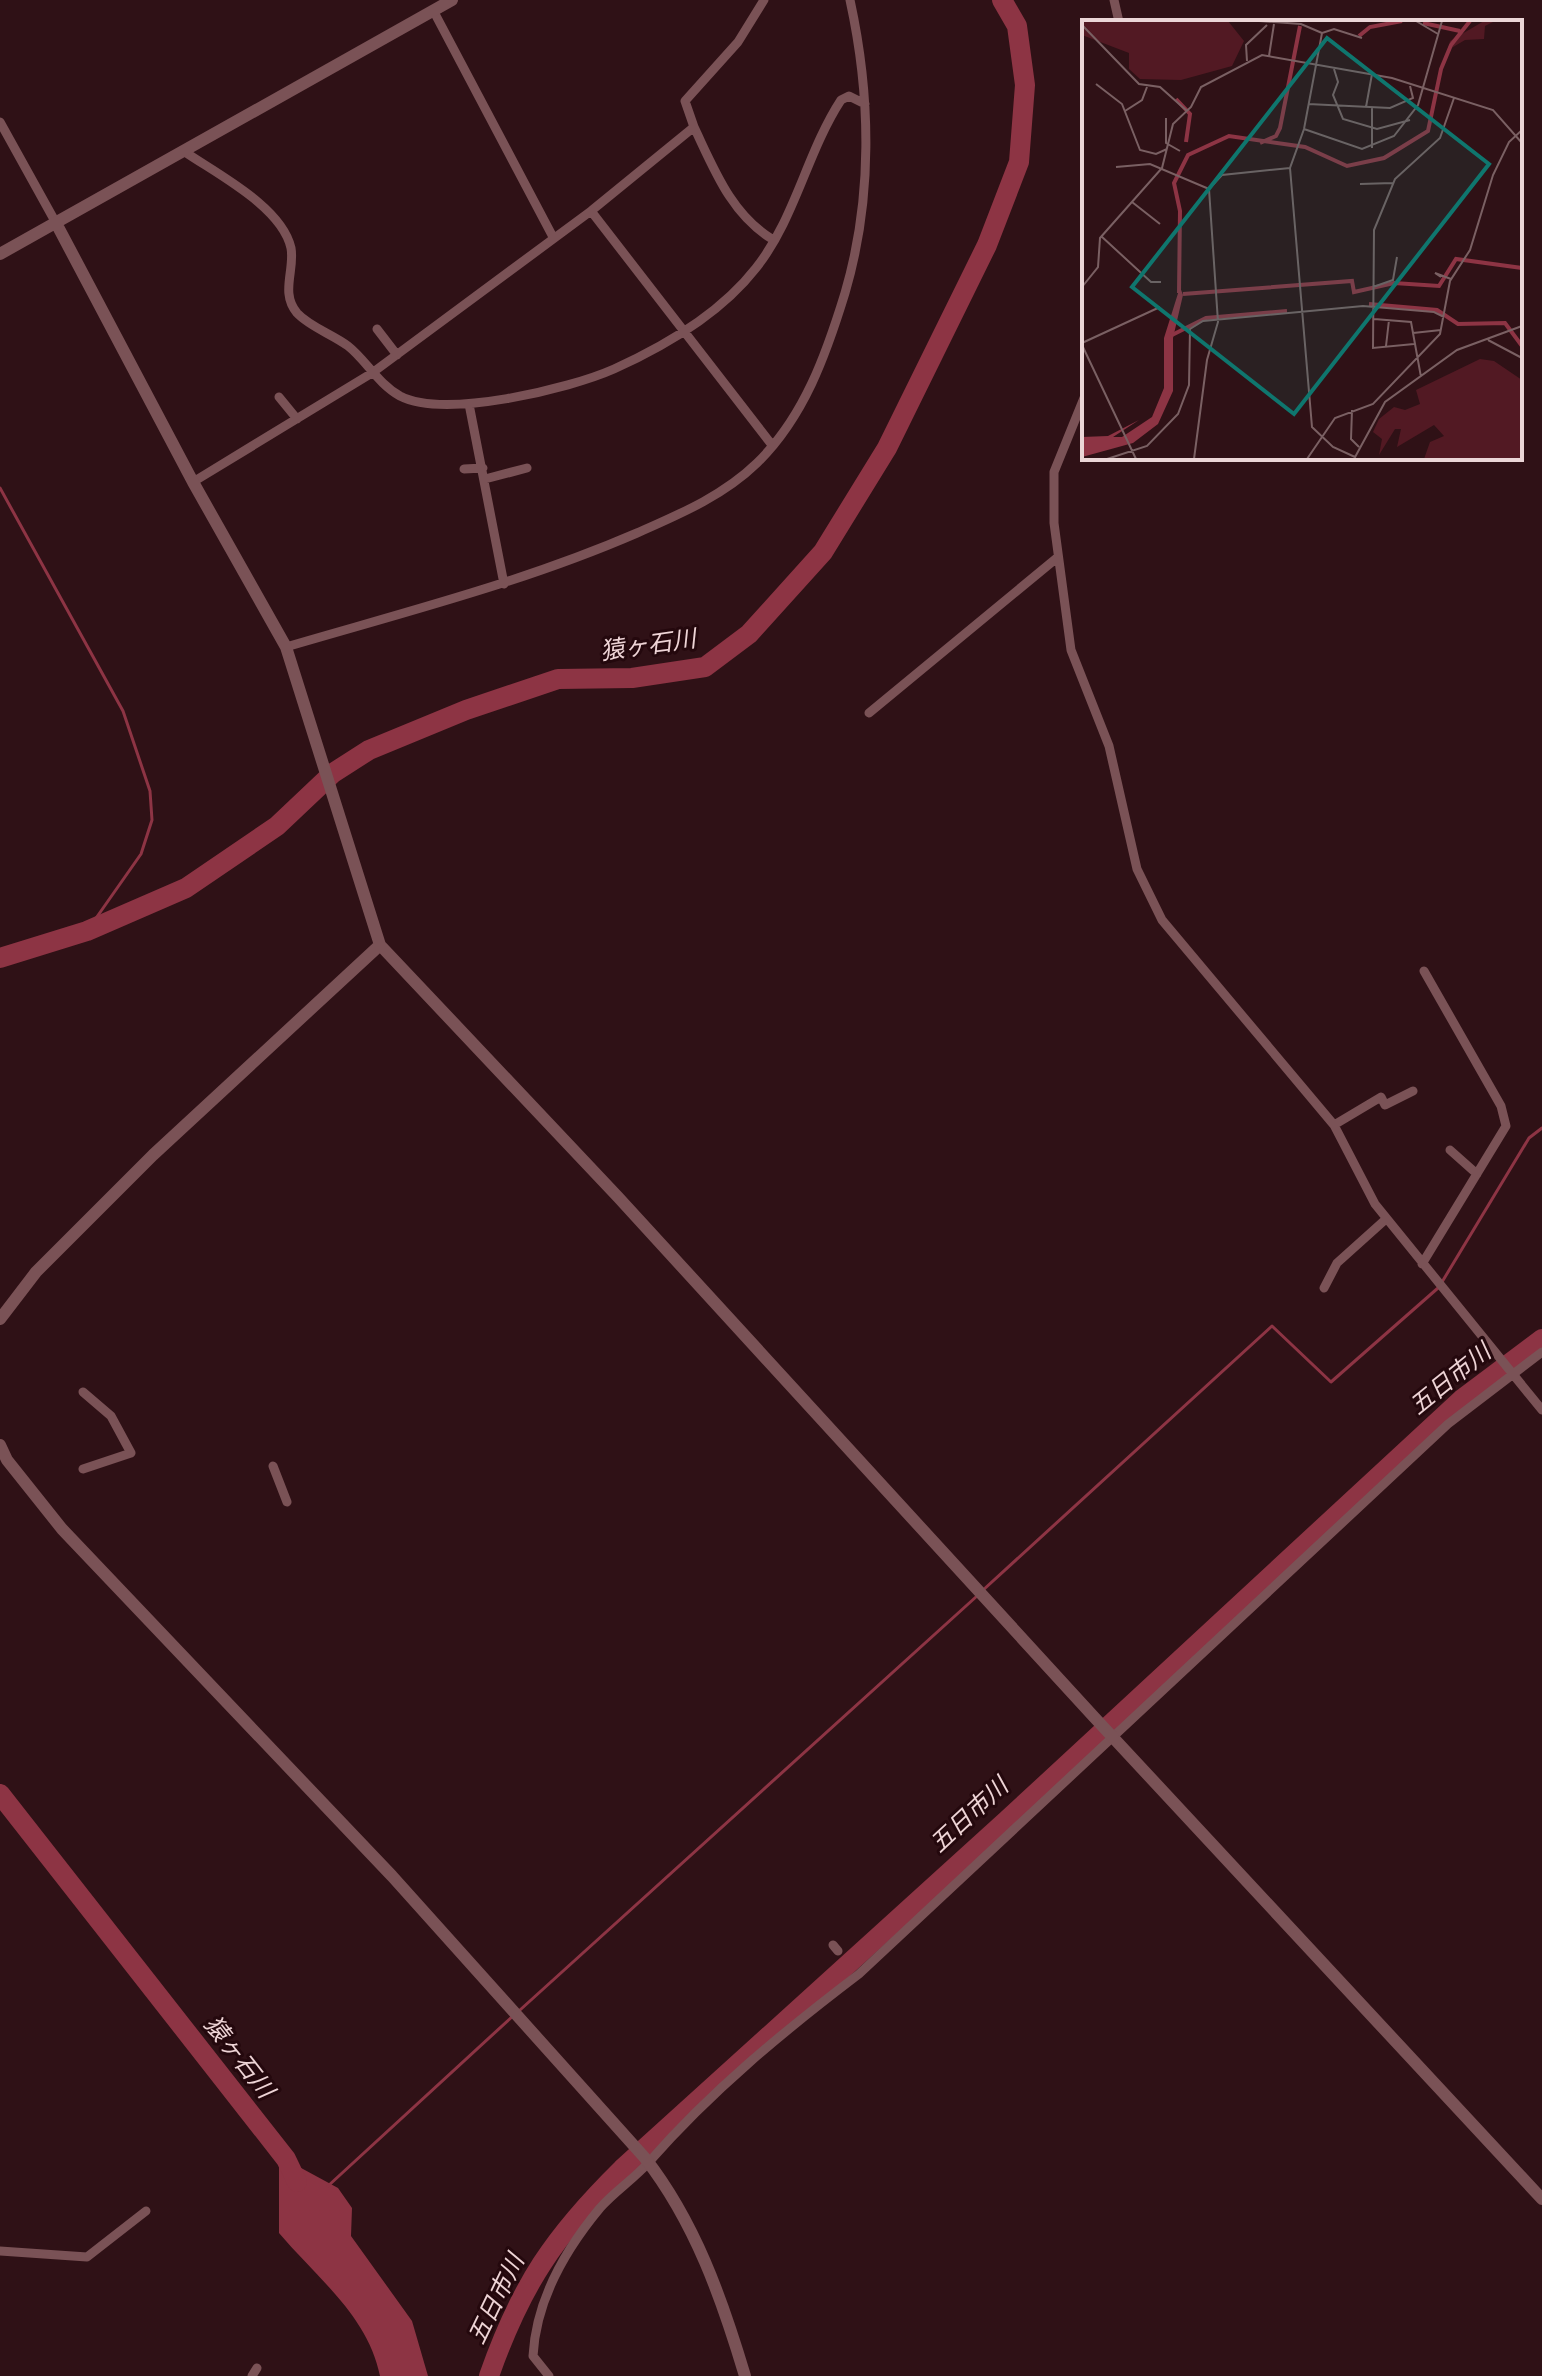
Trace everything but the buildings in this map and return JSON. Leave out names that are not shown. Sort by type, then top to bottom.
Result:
[{"type":"street","points":[[0,254],[452,0]]},
{"type":"street","points":[[764,0],[738,42],[685,101],[722,187],[756,229],[772,239]]},
{"type":"street","points":[[286,647],[504,584],[575,560],[720,493],[757,463],[796,415],[812,386],[851,272],[865,164],[865,104],[862,54],[850,0]]},
{"type":"street","points":[[1114,0],[1119,20]]},
{"type":"street","points":[[433,10],[553,237]]},
{"type":"street","points":[[185,152],[270,211],[291,247],[289,299],[298,314],[349,346],[372,373],[400,396],[439,403],[469,404],[516,396],[612,370],[684,331],[744,282],[758,266],[841,100],[849,96],[865,104]]},
{"type":"street","points":[[0,122],[193,482],[286,647],[380,945],[629,1209],[1094,1717],[1542,2199]]},
{"type":"street","points":[[193,482],[372,373],[591,211],[694,127]]},
{"type":"street","points":[[591,211],[772,445]]},
{"type":"street","points":[[377,329],[397,355]]},
{"type":"street","points":[[279,397],[297,419]]},
{"type":"street","points":[[1082,403],[1054,472],[1058,557],[1071,650],[1109,746],[1137,869],[1162,920],[1334,1125],[1375,1204],[1491,1351],[1542,1410]]},
{"type":"street","points":[[469,404],[504,584]]},
{"type":"street","points":[[464,469],[483,468]]},
{"type":"street","points":[[485,479],[527,468]]},
{"type":"street","points":[[869,713],[1058,557]]},
{"type":"street","points":[[0,1319],[36,1272],[122,1186],[380,945]]},
{"type":"street","points":[[1422,1264],[1506,1126],[1501,1106],[1424,971]]},
{"type":"street","points":[[1334,1125],[1381,1097],[1385,1105],[1413,1091]]},
{"type":"street","points":[[1450,1150],[1477,1174]]},
{"type":"street","points":[[1324,1288],[1337,1263],[1386,1219]]},
{"type":"street","points":[[549,2376],[533,2356],[534,2333],[545,2293],[571,2247],[602,2207],[646,2160],[790,2026],[859,1974],[1448,1424],[1542,1352]]},
{"type":"street","points":[[83,1392],[111,1416],[131,1453],[83,1469]]},
{"type":"street","points":[[0,1445],[7,1460],[62,1529],[392,1876],[646,2160],[666,2186],[712,2276],[745,2376]]},
{"type":"street","points":[[273,1466],[287,1502]]},
{"type":"street","points":[[0,2251],[87,2257],[146,2211]]},
{"type":"shaded area","points":[[279,2156],[338,2188],[352,2208],[351,2236],[412,2321],[428,2376],[380,2376],[374,2354],[353,2316],[279,2233]]},
{"type":"waterway","name":"猿ヶ石川","points":[[0,958],[87,931],[186,888],[277,826],[333,773],[369,750],[466,710],[558,679],[632,678],[705,667],[749,634],[823,552],[887,448],[987,245],[1019,162],[1025,85],[1017,26],[1002,0]]},
{"type":"waterway","points":[[0,488],[123,711],[150,791],[152,820],[141,854],[87,931]]},
{"type":"waterway","points":[[1442,1282],[1529,1138],[1542,1128]]},
{"type":"waterway","points":[[982,1591],[1272,1326],[1331,1382],[1438,1288]]},
{"type":"waterway","name":"五日市川","points":[[489,2376],[514,2315],[542,2264],[577,2217],[622,2169],[1006,1821],[1462,1399],[1542,1339]]},
{"type":"waterway","points":[[520,2010],[977,1596]]},
{"type":"waterway","name":"猿ヶ石川","points":[[0,1794],[286,2159],[297,2182]]},
{"type":"waterway","points":[[328,2186],[514,2015]]}]
